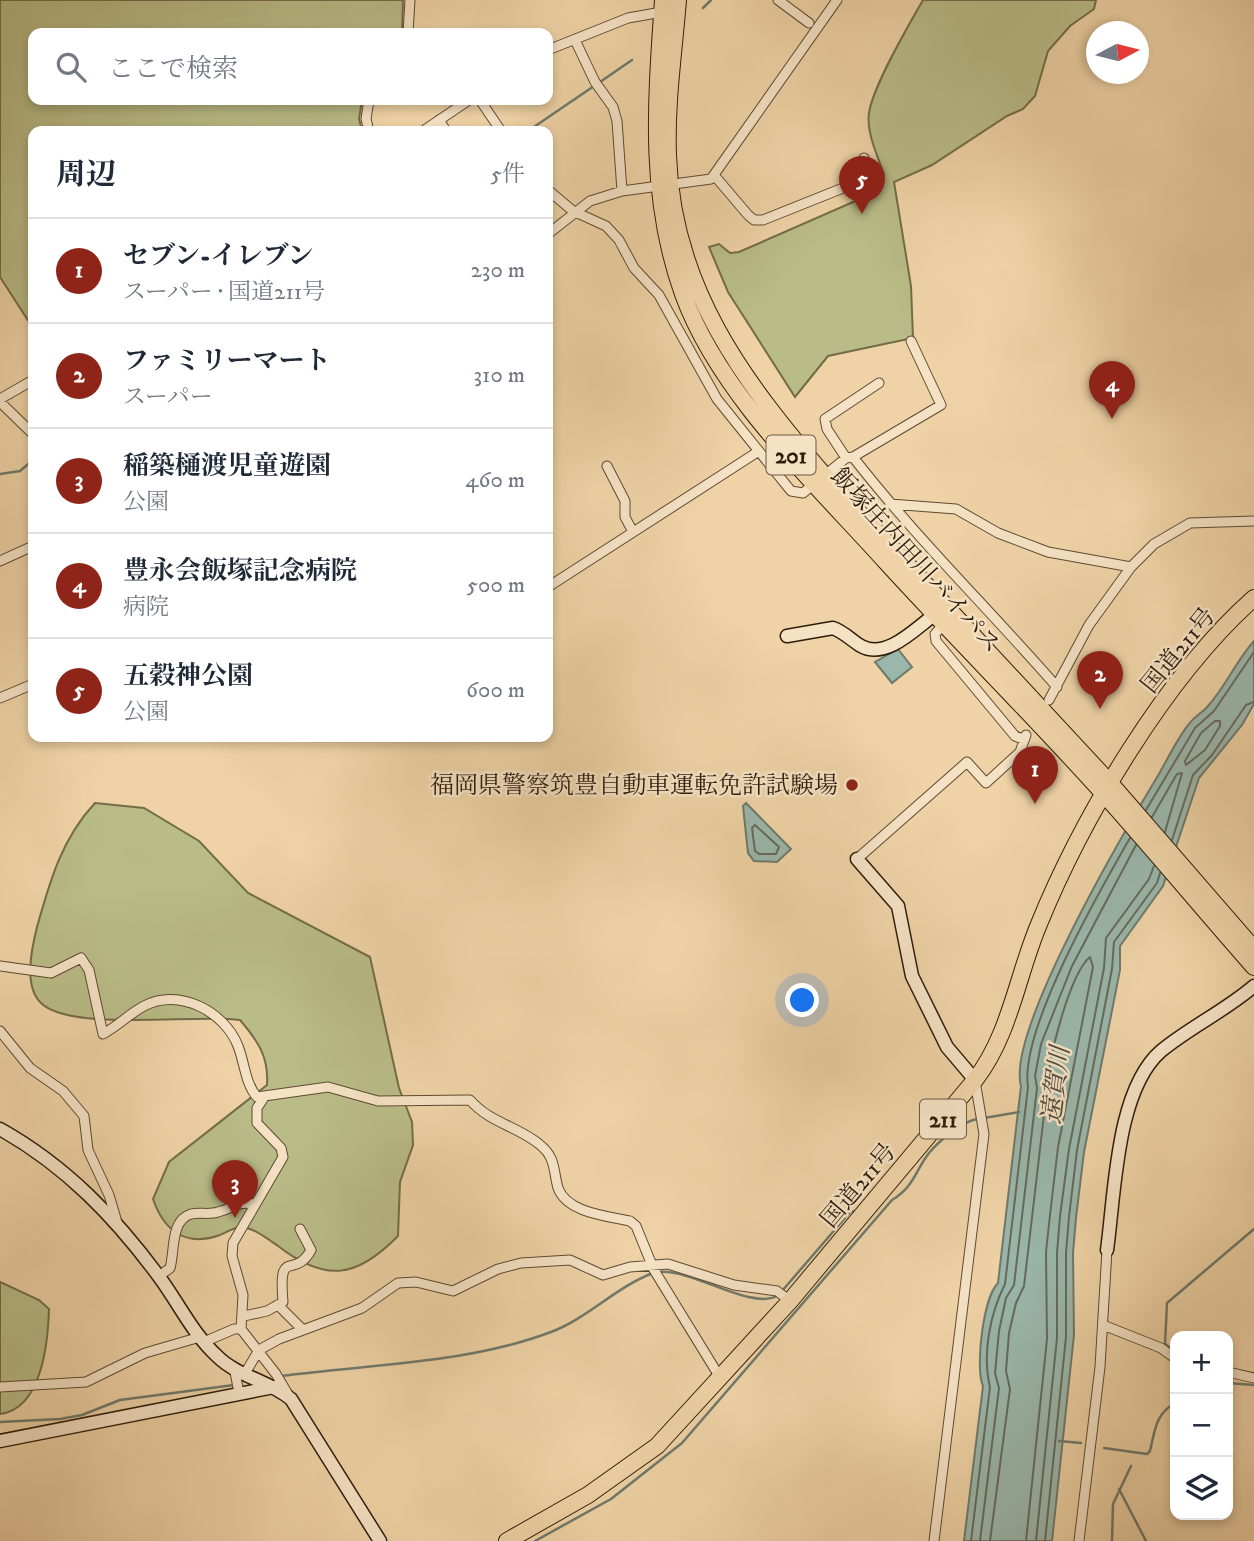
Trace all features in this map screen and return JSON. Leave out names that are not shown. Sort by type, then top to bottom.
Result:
[{"type":"highway","name":"飯塚庄内田川バイパス","points":[[664,184],[678,0]]},
{"type":"highway","name":"飯塚庄内田川バイパス","points":[[663,6],[655,116],[664,184],[697,292],[723,343],[819,479],[938,620],[1106,788]]},
{"type":"highway","name":"飯塚庄内田川バイパス","points":[[819,479],[1106,788],[1202,899],[1254,967]]},
{"type":"highway","name":"国道211号","points":[[507,1541],[621,1474],[657,1446],[721,1379],[783,1296],[975,1080],[998,1045],[1033,938],[1050,897],[1106,788],[1204,650],[1254,598]]},
{"type":"highway","name":"飯塚庄内田川バイパス","points":[[1202,899],[1254,949]]},
{"type":"street","points":[[408,28],[410,0]]},
{"type":"street","points":[[778,0],[809,23]]},
{"type":"street","points":[[553,231],[573,211],[590,201],[622,191],[710,179],[837,0]]},
{"type":"street","points":[[553,48],[663,6]]},
{"type":"street","points":[[575,40],[597,85],[613,107],[617,121],[622,191]]},
{"type":"street","points":[[368,105],[368,126]]},
{"type":"street","points":[[430,126],[462,105]]},
{"type":"street","points":[[483,105],[498,126]]},
{"type":"street","points":[[439,120],[443,126]]},
{"type":"street","points":[[714,175],[748,215],[754,220],[763,220],[858,181],[864,176],[864,158]]},
{"type":"street","points":[[553,194],[573,211],[606,226],[619,240],[634,268],[659,295],[717,399],[791,491],[803,493],[849,457],[941,405],[911,341]]},
{"type":"street","points":[[28,383],[0,401],[28,429]]},
{"type":"street","points":[[879,383],[825,419],[827,429],[890,504],[1057,687]]},
{"type":"street","points":[[553,584],[759,451]]},
{"type":"street","points":[[607,466],[625,501],[625,516],[633,532]]},
{"type":"street","points":[[890,504],[956,509],[998,533],[1048,552],[1131,567]]},
{"type":"street","points":[[1049,700],[1089,625],[1131,567],[1154,544],[1190,523],[1254,521]]},
{"type":"street","points":[[0,561],[28,548]]},
{"type":"street","points":[[787,636],[832,628],[862,646],[877,650],[938,620]]},
{"type":"street","points":[[934,1541],[984,1134],[975,1080],[947,1046],[912,976],[898,906],[857,859],[967,761],[986,783],[1020,752],[1025,737],[1016,736],[936,641],[938,620]]},
{"type":"street","points":[[1,696],[28,686]]},
{"type":"street","points":[[0,966],[51,973],[81,958],[89,970],[103,1034],[146,1004],[159,1001],[191,1003],[209,1012],[228,1026],[238,1044],[249,1088],[257,1097],[263,1099],[328,1087],[379,1101],[470,1101],[483,1115],[539,1144],[555,1165],[558,1188],[576,1207],[630,1221],[640,1235],[654,1270],[721,1379]]},
{"type":"street","points":[[1079,1541],[1102,1325],[1107,1250],[1130,1095],[1138,1079],[1159,1053],[1254,986]]},
{"type":"street","points":[[0,1031],[30,1068],[63,1091],[84,1116],[88,1150],[109,1195],[117,1224]]},
{"type":"street","points":[[241,1329],[244,1316],[243,1295],[231,1248],[283,1157],[281,1148],[257,1123],[257,1108],[263,1099]]},
{"type":"street","points":[[0,1129],[65,1171],[117,1224],[159,1276],[202,1339],[241,1381],[274,1381]]},
{"type":"street","points":[[159,1276],[170,1268],[177,1227],[189,1214],[215,1213],[236,1202],[254,1204]]},
{"type":"street","points":[[244,1316],[279,1306],[283,1302],[280,1275],[284,1268],[307,1257],[311,1250],[300,1229]]},
{"type":"street","points":[[241,1381],[259,1350],[303,1329],[362,1308],[398,1283],[406,1281],[453,1292],[498,1269],[521,1263],[570,1260],[603,1275],[654,1270],[668,1264],[734,1285],[783,1296]]},
{"type":"street","points":[[279,1306],[303,1329]]},
{"type":"street","points":[[1102,1325],[1161,1348],[1170,1354]]},
{"type":"street","points":[[0,1388],[86,1382],[145,1353],[241,1329],[259,1350],[274,1381],[291,1399],[380,1541]]},
{"type":"street","points":[[1233,1373],[1254,1378]]},
{"type":"street","points":[[0,1441],[241,1381],[274,1381]]},
{"type":"green space","points":[[0,0],[403,0],[402,28],[28,28],[28,105],[361,105],[361,126],[28,126],[28,320],[0,277]]},
{"type":"green space","points":[[923,0],[1096,0],[1094,9],[1070,26],[1048,51],[1035,96],[1023,109],[1007,116],[932,165],[894,182],[911,286],[913,338],[828,356],[795,397],[728,292],[709,247],[719,244],[730,253],[739,252],[876,192],[884,175],[871,136],[869,113],[884,72]]},
{"type":"green space","points":[[95,803],[144,808],[199,841],[248,893],[370,957],[399,1088],[412,1122],[413,1145],[400,1182],[398,1236],[369,1260],[341,1271],[326,1270],[295,1258],[250,1229],[238,1227],[217,1236],[194,1239],[176,1232],[162,1219],[153,1199],[169,1162],[267,1085],[266,1066],[257,1042],[240,1020],[105,1020],[78,1017],[56,1012],[35,996],[31,977],[31,955],[47,893],[66,845]]},
{"type":"green space","points":[[0,1282],[39,1300],[49,1309],[44,1355],[34,1387],[14,1409],[0,1414]]},
{"type":"water","name":"遠賀川","points":[[1254,641],[1254,704],[1242,725],[1199,778],[1163,886],[1120,946],[1120,970],[1084,1152],[1076,1218],[1073,1253],[1074,1335],[1052,1541],[964,1541],[983,1386],[980,1364],[982,1333],[988,1303],[998,1283],[1021,1086],[1021,1059],[1031,1023],[1049,979],[1095,885],[1184,730],[1214,698]]},
{"type":"water","points":[[898,649],[912,667],[892,683],[875,662]]},
{"type":"water","points":[[746,803],[791,849],[777,862],[754,861],[748,853],[743,806]]},
{"type":"waterway","points":[[703,8],[711,0]]},
{"type":"waterway","points":[[600,82],[632,60]]},
{"type":"waterway","points":[[535,126],[594,86]]},
{"type":"waterway","points":[[0,474],[20,471],[28,464]]},
{"type":"waterway","points":[[984,1118],[1019,1112]]},
{"type":"waterway","points":[[535,1541],[611,1499],[682,1443],[892,1200],[905,1190],[933,1148],[958,1127],[978,1119]]},
{"type":"waterway","points":[[782,1291],[851,1211],[857,1213]]},
{"type":"waterway","points":[[1169,1347],[1165,1344],[1167,1303],[1254,1229]]},
{"type":"waterway","points":[[660,1272],[688,1276],[752,1298],[766,1299],[777,1296]]},
{"type":"waterway","points":[[281,1376],[418,1362],[519,1343],[564,1326],[627,1286],[653,1273]]},
{"type":"waterway","points":[[1233,1383],[1254,1385]]},
{"type":"waterway","points":[[0,1422],[60,1419],[82,1415],[120,1400],[234,1385]]},
{"type":"waterway","points":[[1104,1448],[1147,1454],[1160,1418],[1170,1406]]},
{"type":"waterway","points":[[1059,1441],[1081,1443]]},
{"type":"waterway","points":[[1112,1541],[1113,1504],[1131,1466]]},
{"type":"waterway","points":[[1119,1489],[1146,1541]]},
{"type":"place","name":"五穀神公園","points":[[862,214]]},
{"type":"place","name":"豊永会飯塚記念病院","points":[[1112,419]]},
{"type":"place","name":"ファミリーマート","points":[[1100,709]]},
{"type":"place","name":"福岡県警察筑豊自動車運転免許試験場","points":[[852,785]]},
{"type":"place","name":"セブン-イレブン","points":[[1035,804]]},
{"type":"place","name":"稲築樋渡児童遊園","points":[[235,1218]]}]
